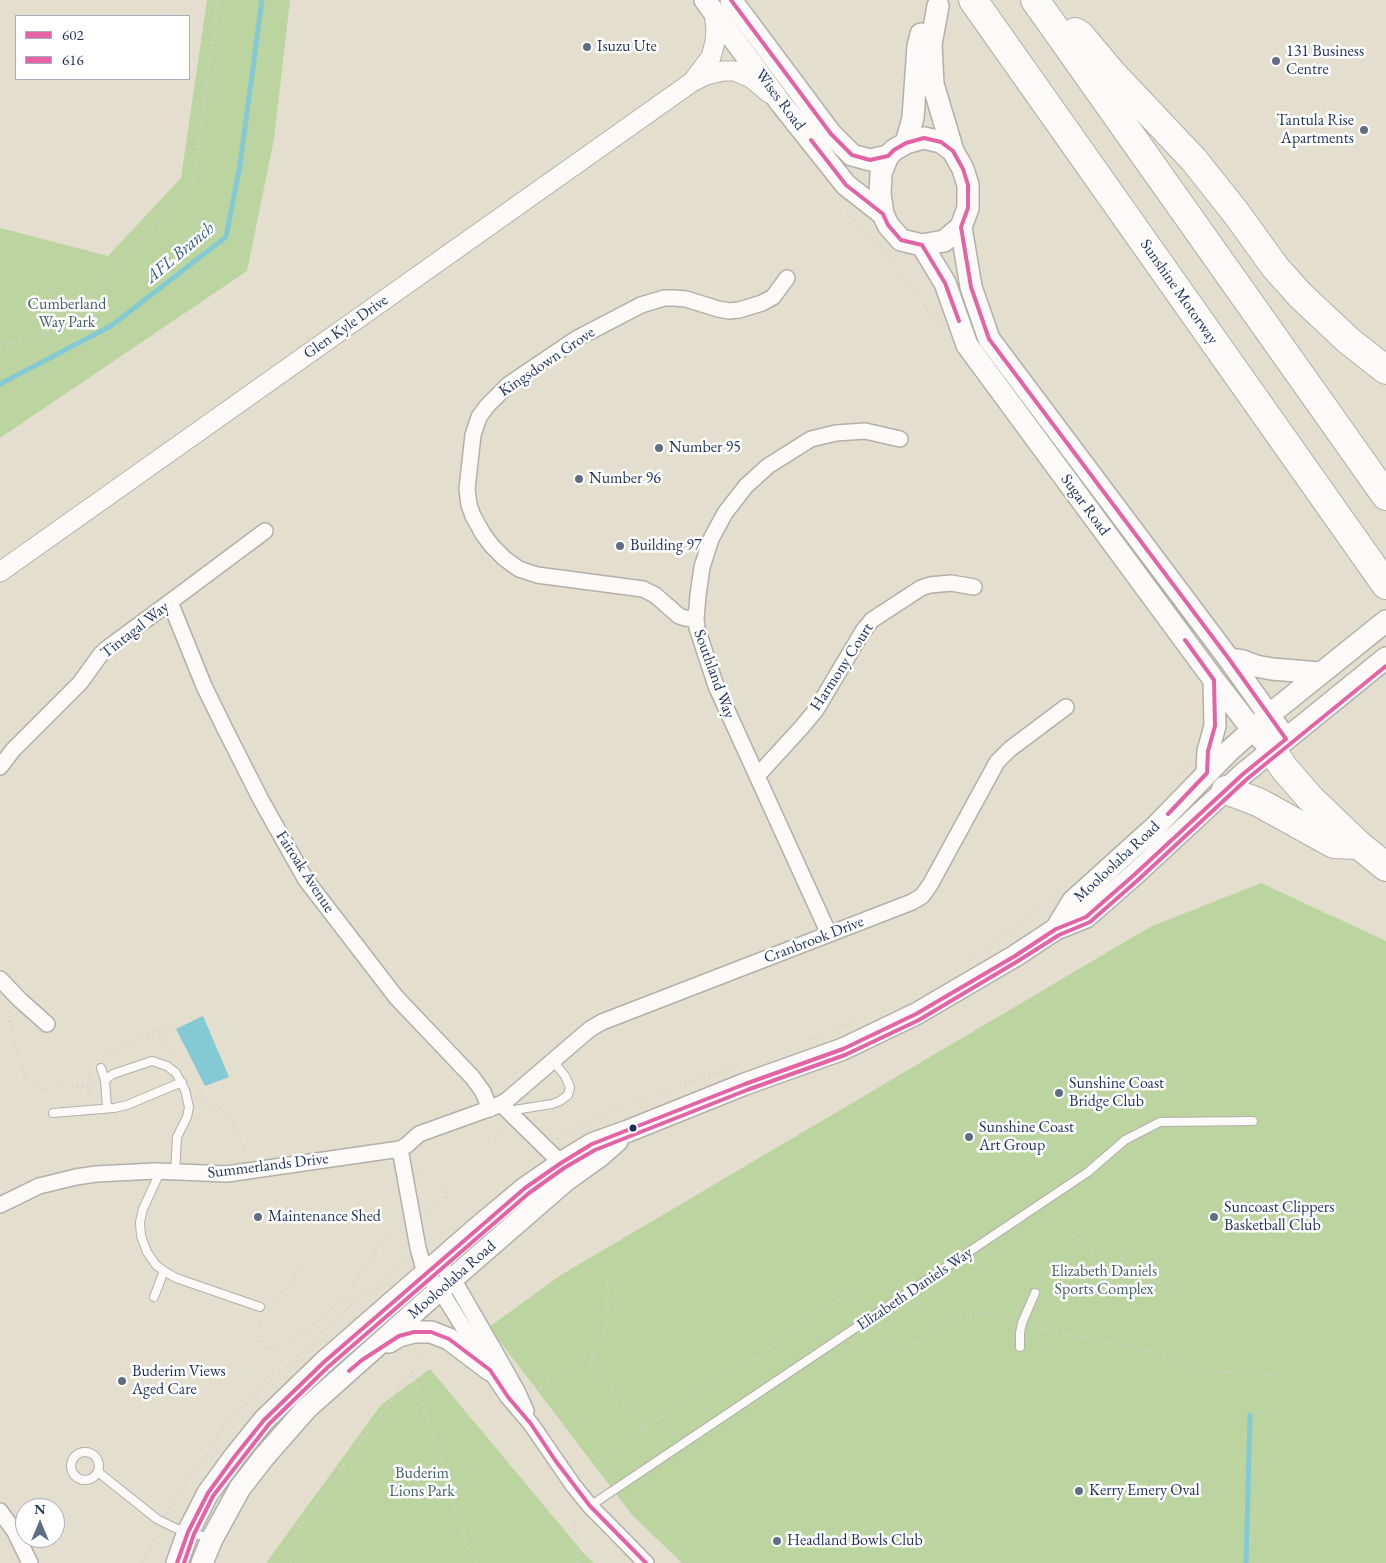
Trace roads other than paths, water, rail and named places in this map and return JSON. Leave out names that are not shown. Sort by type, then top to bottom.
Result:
[{"type":"highway","name":"Sunshine Motorway","points":[[975,4],[1386,584]]},
{"type":"highway","points":[[1040,7],[1080,35],[1111,72],[1194,160],[1275,267],[1300,295],[1349,341],[1386,370]]},
{"type":"highway","points":[[1040,7],[1386,496]]},
{"type":"highway","points":[[1279,744],[1284,768],[1310,798],[1359,845],[1386,867]]},
{"type":"highway","points":[[1209,773],[1334,844],[1359,845]]},
{"type":"main road","name":"Wises Road","points":[[731,0],[831,134],[852,155],[870,160],[888,156]]},
{"type":"main road","points":[[906,142],[913,118],[918,46],[936,2]]},
{"type":"main road","points":[[936,2],[931,44],[933,84],[945,128],[968,185],[968,208],[961,227],[944,241],[922,246],[901,240],[888,225],[883,214],[880,194],[881,173],[888,156],[906,142],[924,138],[941,142],[953,151]]},
{"type":"main road","name":"Wises Road","points":[[710,7],[780,102],[846,185],[883,214]]},
{"type":"main road","name":"Sugar Road","points":[[961,227],[971,287],[989,339],[1269,715],[1279,744]]},
{"type":"main road","name":"Sugar Road","points":[[922,246],[945,283],[968,346],[1252,729],[1279,744]]},
{"type":"main road","name":"Mooloolaba Road","points":[[176,1563],[197,1512],[217,1480],[264,1420],[324,1362],[431,1267],[525,1188],[592,1144],[745,1084],[842,1049],[916,1014],[1015,956],[1056,929],[1086,917],[1134,875],[1209,773],[1252,729],[1378,627]]},
{"type":"main road","name":"Mooloolaba Road","points":[[1209,773],[1279,744],[1386,658]]},
{"type":"main road","points":[[1229,660],[1244,661],[1256,666],[1272,669],[1320,674]]},
{"type":"main road","points":[[1209,773],[1208,751],[1215,726],[1214,680]]},
{"type":"main road","name":"Mooloolaba Road","points":[[202,1563],[212,1538],[240,1488],[306,1409],[565,1181],[600,1156],[628,1131]]},
{"type":"main road","points":[[362,1360],[399,1336],[414,1332],[431,1332],[449,1339],[490,1370]]},
{"type":"street","points":[[692,82],[711,57],[715,42],[716,29],[710,7]]},
{"type":"street","points":[[692,82],[706,75],[723,71],[734,71],[751,78],[780,102]]},
{"type":"street","name":"Glen Kyle Drive","points":[[0,572],[692,82]]},
{"type":"street","name":"Kingsdown Grove","points":[[696,619],[679,616],[647,590],[637,587],[527,573],[505,559],[483,534],[469,505],[467,489],[473,435],[479,417],[508,384],[576,339],[641,305],[674,298],[686,299],[718,309],[739,310],[762,303],[772,297],[787,278]]},
{"type":"street","name":"Southland Way","points":[[829,934],[716,686],[699,637],[696,619],[702,567],[711,539],[725,513],[746,486],[768,466],[811,439],[836,432],[865,432],[900,439]]},
{"type":"street","name":"Tintagal Way","points":[[0,767],[13,750],[80,683],[109,646],[265,531]]},
{"type":"street","name":"Harmony Court","points":[[757,776],[816,710],[863,631],[872,620],[882,612],[930,584],[942,583],[974,588]]},
{"type":"street","name":"Fairoak Avenue","points":[[170,602],[204,686],[225,729],[261,800],[306,880],[396,997],[473,1078],[483,1092],[561,1163]]},
{"type":"street","name":"Cranbrook Drive","points":[[500,1108],[590,1029],[602,1022],[912,902],[922,896],[930,885],[997,762],[1066,707]]},
{"type":"street","points":[[0,979],[47,1024]]},
{"type":"street","name":"Summerlands Drive","points":[[0,1205],[40,1186],[76,1177],[114,1172],[227,1174],[400,1149],[419,1134],[500,1108]]},
{"type":"street","points":[[400,1149],[418,1248],[431,1267],[447,1284],[518,1393],[531,1424]]},
{"type":"street","points":[[447,1284],[490,1370],[508,1397],[531,1424],[555,1460],[590,1506],[646,1563]]},
{"type":"street","points":[[0,1512],[15,1532],[30,1563]]},
{"type":"lane","points":[[105,1080],[119,1072],[152,1061],[167,1066],[176,1073],[182,1082],[188,1100],[187,1117],[177,1137],[167,1172],[143,1209],[140,1222],[141,1236],[147,1252],[156,1265],[176,1278],[263,1306]]},
{"type":"lane","points":[[500,1108],[552,1104],[568,1096],[570,1087],[565,1076],[553,1061]]},
{"type":"lane","points":[[101,1068],[105,1080],[107,1108]]},
{"type":"lane","points":[[53,1113],[127,1105],[182,1082]]},
{"type":"lane","name":"Elizabeth Daniels Way","points":[[590,1506],[1088,1172],[1125,1140],[1160,1122],[1253,1121]]},
{"type":"lane","points":[[154,1297],[164,1271]]},
{"type":"lane","points":[[1020,1347],[1022,1323],[1036,1289]]},
{"type":"lane","points":[[98,1472],[157,1519],[188,1532],[212,1538]]},
{"type":"water","points":[[203,1016],[229,1077],[205,1086],[176,1029]]},
{"type":"waterway","name":"AFL Branch","points":[[0,384],[111,326],[226,237],[240,165],[262,0]]},
{"type":"waterway","points":[[1246,1563],[1250,1415]]},
{"type":"place","name":"Isuzu Ute","points":[[587,47]]},
{"type":"place","name":"131 Business Centre","points":[[1276,61]]},
{"type":"place","name":"Tantula Rise Apartments","points":[[1364,130]]},
{"type":"place","name":"Number 95","points":[[659,448]]},
{"type":"place","name":"Number 96","points":[[579,479]]},
{"type":"place","name":"Building 97","points":[[620,546]]},
{"type":"place","name":"Sunshine Coast Bridge Club","points":[[1059,1093]]},
{"type":"place","name":"Sunshine Coast Art Group","points":[[969,1137]]},
{"type":"place","name":"Maintenance Shed","points":[[258,1217]]},
{"type":"place","name":"Suncoast Clippers Basketball Club","points":[[1214,1217]]},
{"type":"place","name":"Buderim Views Aged Care","points":[[122,1381]]},
{"type":"place","name":"Kerry Emery Oval","points":[[1079,1491]]},
{"type":"place","name":"Headland Bowls Club","points":[[777,1541]]},
{"type":"park label","name":"Cumberland Way Park","points":[[67,314]]},
{"type":"park label","name":"Elizabeth Daniels Sports Complex","points":[[1104,1281]]},
{"type":"park label","name":"Buderim Lions Park","points":[[422,1483]]}]
